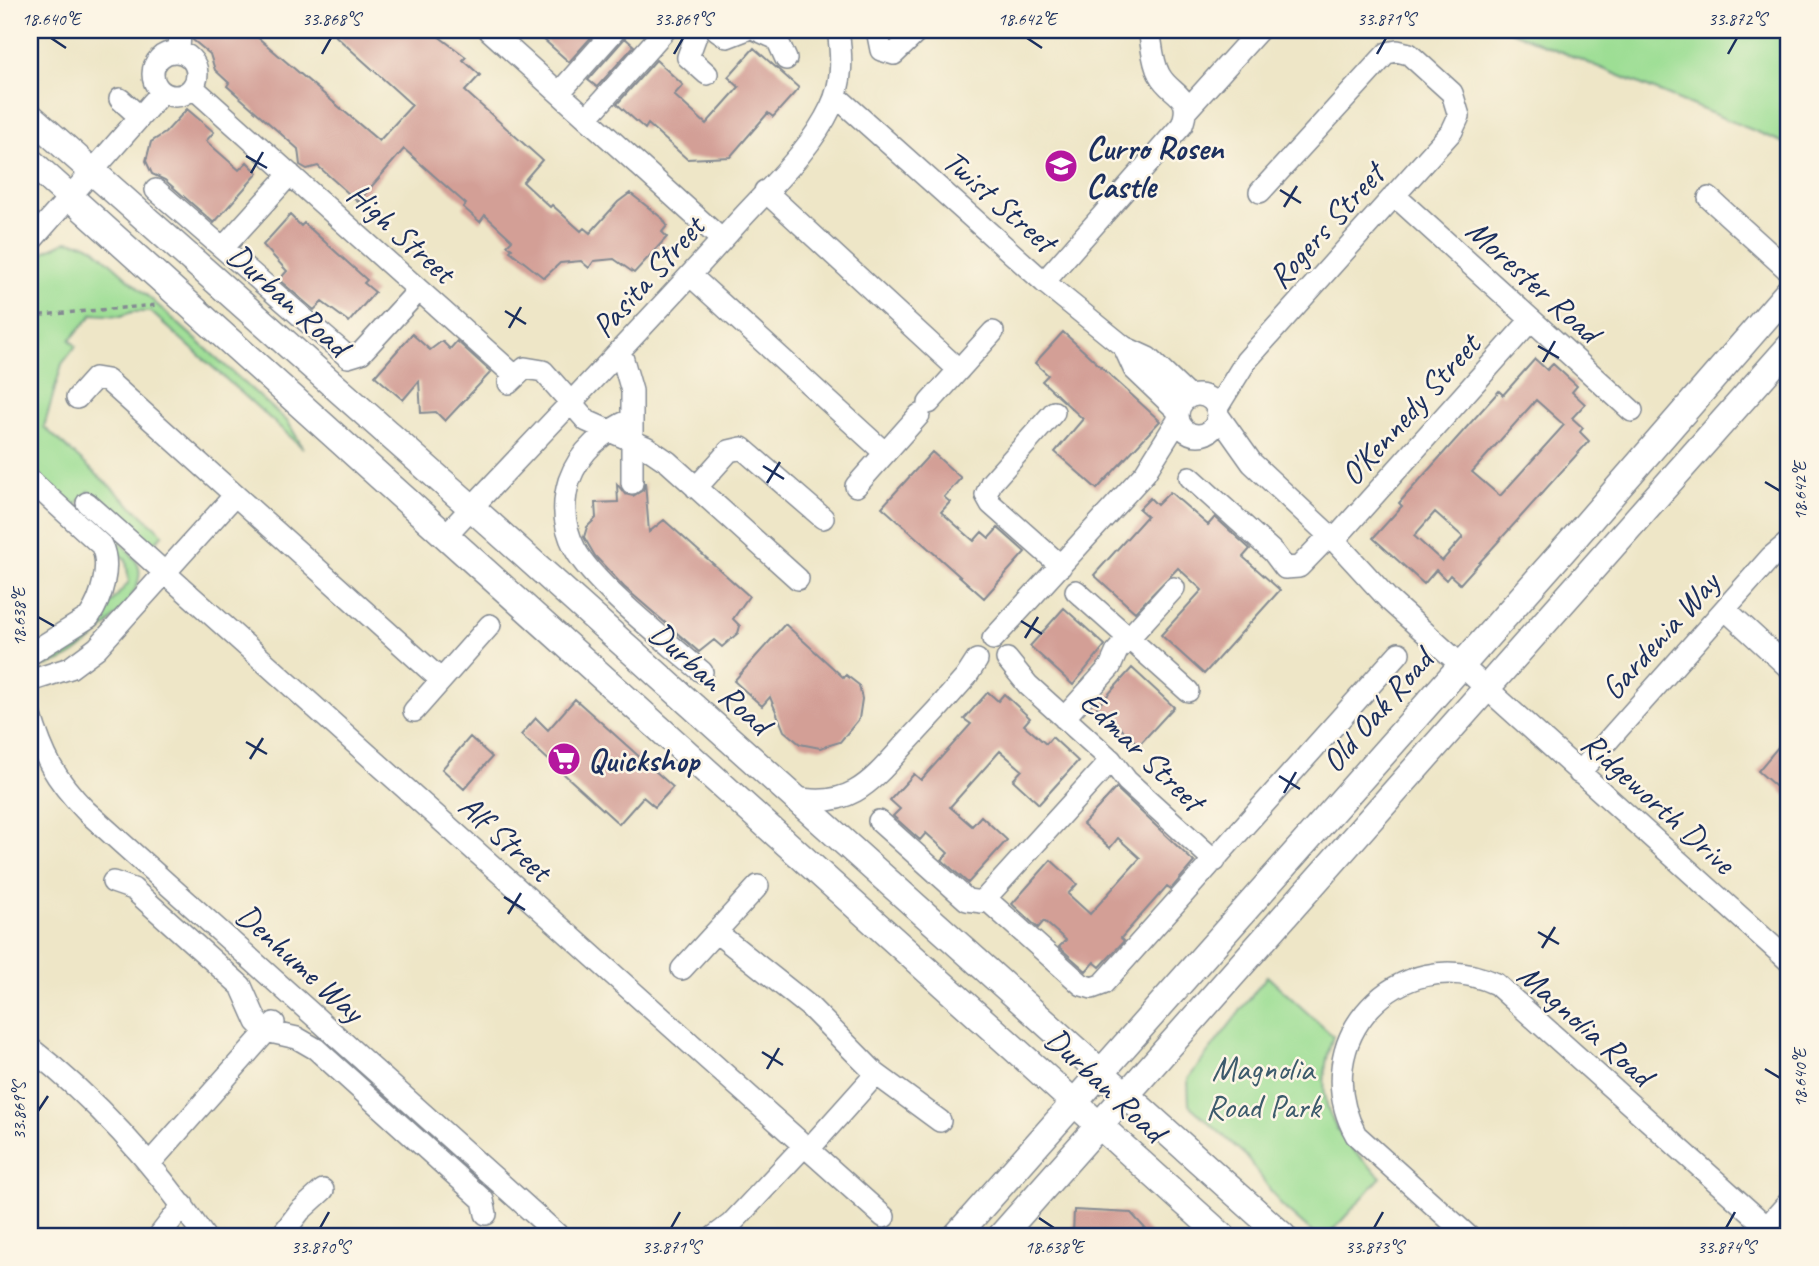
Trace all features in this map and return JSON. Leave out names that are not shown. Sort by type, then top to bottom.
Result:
[{"type":"main road","name":"Durban Road","points":[[30,116],[472,508],[1283,1236]]},
{"type":"main road","name":"Durban Road","points":[[30,161],[1222,1236]]},
{"type":"main road","name":"Old Oak Road","points":[[956,1236],[1789,291]]},
{"type":"main road","name":"Old Oak Road","points":[[1002,1236],[1789,347]]},
{"type":"street","points":[[179,52],[180,30]]},
{"type":"street","points":[[489,30],[722,240]]},
{"type":"street","points":[[559,93],[615,30]]},
{"type":"street","points":[[587,118],[665,30]]},
{"type":"street","points":[[698,30],[688,57],[708,74]]},
{"type":"street","points":[[717,30],[727,37],[745,30]]},
{"type":"street","points":[[757,30],[777,39],[786,59]]},
{"type":"street","name":"Pasita Street","points":[[445,536],[571,401],[621,353],[810,141],[836,96],[842,58],[838,30]]},
{"type":"street","points":[[877,30],[881,50],[894,54],[919,30]]},
{"type":"street","points":[[1149,30],[1158,72],[1183,99],[1186,111]]},
{"type":"street","points":[[1044,282],[1178,131],[1186,111],[1259,30]]},
{"type":"street","name":"Rogers Street","points":[[1001,653],[1023,608],[1145,473],[1190,415],[1246,361],[1452,131],[1459,116],[1452,93],[1409,54],[1391,51],[1382,57],[1260,192]]},
{"type":"street","points":[[179,52],[189,56],[196,65],[198,75],[191,90],[180,96],[162,92],[154,82],[156,63],[166,54],[179,52]]},
{"type":"street","name":"High Street","points":[[191,90],[198,92],[419,290],[512,379],[526,368],[538,368],[571,401]]},
{"type":"street","points":[[30,242],[162,92]]},
{"type":"street","name":"Twist Street","points":[[836,96],[1044,282],[1124,348],[1148,358],[1190,415],[1252,464],[1331,538],[1390,601],[1462,665]]},
{"type":"street","points":[[120,99],[140,117]]},
{"type":"street","points":[[223,248],[290,174]]},
{"type":"street","points":[[156,190],[348,357],[361,353],[419,290]]},
{"type":"street","points":[[765,191],[959,370]]},
{"type":"street","name":"Morester Road","points":[[1394,195],[1632,411]]},
{"type":"street","points":[[1709,198],[1789,271]]},
{"type":"street","points":[[690,275],[885,453]]},
{"type":"street","name":"O'Kennedy Street","points":[[1190,477],[1273,552],[1285,568],[1299,567],[1331,538],[1531,320]]},
{"type":"street","points":[[856,486],[993,332]]},
{"type":"street","points":[[621,353],[630,382],[632,483]]},
{"type":"street","name":"Rogers Street","points":[[1190,415],[1210,430],[1217,412],[1246,361]]},
{"type":"street","points":[[77,398],[95,378],[107,380],[441,680]]},
{"type":"street","name":"Twist Street","points":[[1190,415],[1210,399],[1252,464]]},
{"type":"street","points":[[571,401],[587,421],[668,462],[798,579]]},
{"type":"street","points":[[1054,412],[986,491],[991,504],[1061,566]]},
{"type":"street","points":[[632,419],[604,431],[582,456],[568,486],[565,508],[570,539],[580,557],[614,594],[702,672]]},
{"type":"street","points":[[696,488],[729,451],[742,448],[823,518]]},
{"type":"street","points":[[30,480],[101,545],[107,565],[95,607],[89,617],[30,654]]},
{"type":"street","points":[[30,681],[54,675],[84,659],[109,637],[235,495]]},
{"type":"street","name":"Alf Street","points":[[87,503],[884,1217]]},
{"type":"street","name":"Gardenia Way","points":[[1579,773],[1771,557],[1789,542]]},
{"type":"street","points":[[1064,718],[1110,667],[1117,651],[1174,588]]},
{"type":"street","points":[[1076,591],[1188,691]]},
{"type":"street","points":[[1725,609],[1789,668]]},
{"type":"street","points":[[414,710],[490,625]]},
{"type":"street","points":[[792,797],[814,801],[835,799],[872,782],[966,677],[977,660],[989,670],[1001,653]]},
{"type":"street","name":"Edmar Street","points":[[1001,653],[1028,685],[1111,760],[1127,781],[1216,861]]},
{"type":"street","points":[[986,899],[1078,982],[1087,987],[1098,987],[1108,980],[1216,861],[1219,853],[1399,653]]},
{"type":"street","name":"Ridgeworth Drive","points":[[1462,665],[1789,961]]},
{"type":"street","name":"Denhume Way","points":[[30,713],[52,772],[86,811],[559,1236]]},
{"type":"street","points":[[879,821],[967,900],[976,904],[986,899],[1111,760]]},
{"type":"street","points":[[113,882],[134,889],[241,986],[257,1022],[271,1026],[316,1049],[483,1200],[486,1214]]},
{"type":"street","points":[[682,969],[758,886]]},
{"type":"street","points":[[716,932],[810,1007],[876,1074],[940,1121]]},
{"type":"street","name":"Magnolia Road","points":[[1468,1236],[1356,1135],[1348,1120],[1340,1088],[1343,1056],[1365,1014],[1403,983],[1433,972],[1466,973],[1496,984],[1763,1232]]},
{"type":"street","points":[[150,1163],[271,1026]]},
{"type":"street","points":[[30,1048],[88,1098],[150,1163],[204,1236]]},
{"type":"street","points":[[715,1236],[731,1224],[876,1074]]},
{"type":"street","points":[[281,1236],[294,1217],[323,1189]]},
{"type":"street","points":[[1763,1232],[1789,1202]]},
{"type":"street","points":[[159,1236],[183,1205]]},
{"type":"path","points":[[30,316],[160,305]]},
{"type":"green space","points":[[1508,30],[1789,30],[1789,145]]},
{"type":"green space","points":[[67,241],[94,248],[288,422],[303,448],[151,312],[132,312],[121,316],[93,314],[70,340],[76,346],[62,364],[44,427],[163,534],[151,547],[89,491],[76,505],[134,558],[139,576],[136,588],[107,626],[75,653],[30,670],[30,661],[91,626],[129,582],[126,560],[30,475],[30,271],[46,251]]},
{"type":"green space","name":"Magnolia Road Park","points":[[1267,976],[1333,1036],[1324,1081],[1330,1116],[1350,1146],[1381,1177],[1328,1236],[1316,1236],[1281,1205],[1246,1156],[1189,1105],[1188,1079]]},
{"type":"building","points":[[193,30],[249,30],[379,141],[412,105],[329,30],[430,30],[466,57],[463,60],[480,75],[465,91],[542,160],[523,182],[550,207],[552,205],[581,231],[584,228],[590,233],[618,202],[630,193],[663,219],[667,226],[662,232],[667,237],[634,273],[614,259],[594,261],[589,268],[581,261],[560,263],[544,278],[510,251],[512,249],[507,245],[512,240],[485,215],[480,222],[463,207],[466,204],[404,149],[358,202],[318,166],[307,169],[300,165],[298,149],[227,86],[229,83],[215,70],[210,54],[193,40]]},
{"type":"building","points":[[533,30],[593,30],[596,32],[569,62]]},
{"type":"building","points":[[625,38],[634,46],[597,87],[588,80]]},
{"type":"building","points":[[754,48],[799,88],[773,117],[768,113],[730,157],[687,159],[648,124],[645,129],[617,104],[656,60],[683,85],[674,95],[706,124],[739,87],[728,77]]},
{"type":"building","points":[[187,109],[214,132],[206,141],[239,170],[247,162],[258,173],[214,223],[165,180],[152,174],[146,161],[151,142],[165,133]]},
{"type":"building","points":[[290,215],[301,226],[304,223],[367,280],[364,283],[375,292],[349,322],[322,302],[314,310],[279,280],[287,271],[263,245]]},
{"type":"building","points":[[1063,332],[1160,421],[1097,489],[1055,452],[1083,419],[1042,381],[1048,375],[1035,363]]},
{"type":"building","points":[[412,334],[430,350],[442,341],[450,349],[457,341],[491,372],[445,421],[436,412],[421,413],[419,381],[403,400],[375,376]]},
{"type":"building","points":[[1535,359],[1547,370],[1553,364],[1577,386],[1572,392],[1585,404],[1572,418],[1583,428],[1580,432],[1589,441],[1460,584],[1450,575],[1446,580],[1436,570],[1424,584],[1373,538],[1402,506],[1399,503],[1499,391],[1503,395]],"holes":[[[1536,400],[1564,425],[1500,496],[1472,472]],[[1435,512],[1463,537],[1442,561],[1414,536]]]},
{"type":"building","points":[[932,452],[961,478],[944,497],[950,502],[941,512],[974,541],[982,532],[989,538],[998,528],[1025,552],[984,598],[882,507]]},
{"type":"building","points":[[645,482],[649,532],[664,520],[749,596],[733,619],[740,626],[738,633],[722,647],[714,640],[699,652],[624,587],[595,556],[584,537],[587,527],[596,518],[595,503],[618,502],[617,484],[625,494],[633,496],[643,490]]},
{"type":"building","points":[[1170,492],[1208,525],[1215,517],[1250,549],[1243,557],[1280,590],[1204,674],[1161,635],[1202,590],[1178,568],[1135,612],[1094,575],[1147,516],[1139,509],[1150,498],[1157,505]]},
{"type":"building","points":[[1064,608],[1105,645],[1073,685],[1030,646]]},
{"type":"building","points":[[785,624],[844,678],[846,675],[859,685],[862,699],[859,719],[840,742],[820,748],[800,744],[784,731],[770,697],[762,706],[734,681]]},
{"type":"building","points":[[1132,668],[1174,707],[1139,745],[1097,707]]},
{"type":"building","points":[[988,692],[998,701],[1004,694],[1030,718],[1024,725],[1046,744],[1052,737],[1078,761],[1039,804],[1013,780],[1022,770],[1000,751],[950,807],[972,826],[981,816],[1007,840],[968,883],[942,860],[948,853],[926,833],[920,840],[893,816],[900,809],[890,800],[914,774],[921,780],[971,724],[964,719]]},
{"type":"building","points":[[575,699],[673,787],[655,807],[643,797],[619,824],[521,735],[536,718],[548,730]]},
{"type":"building","points":[[1789,734],[1789,798],[1758,771]]},
{"type":"building","points":[[470,737],[492,757],[464,789],[442,769]]},
{"type":"building","points":[[1116,788],[1194,862],[1171,889],[1167,886],[1121,938],[1124,941],[1100,967],[1094,962],[1086,971],[1059,947],[1066,940],[1044,921],[1038,928],[1012,904],[1051,860],[1077,884],[1068,894],[1090,914],[1140,858],[1118,838],[1110,848],[1083,824]]},
{"type":"building","points":[[1074,1210],[1131,1213],[1152,1236],[1073,1236]]},
{"type":"place","name":"Curro Rosen Castle","points":[[1061,166]]},
{"type":"place","name":"Quickshop","points":[[564,759]]}]
